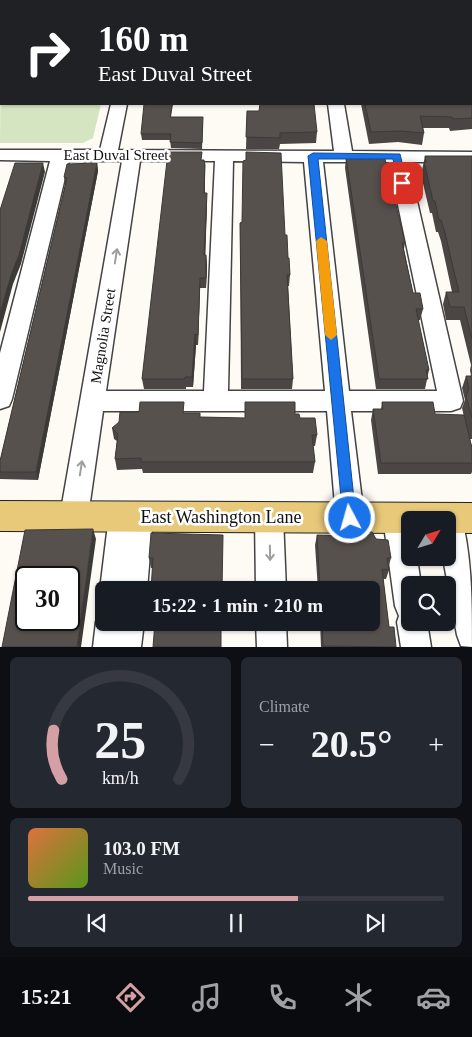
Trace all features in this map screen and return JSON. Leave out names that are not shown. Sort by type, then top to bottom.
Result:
[{"type":"main road","name":"East Washington Lane","points":[[0,516],[461,518]]},
{"type":"street","points":[[108,155],[119,105]]},
{"type":"street","points":[[336,105],[344,156]]},
{"type":"street","name":"East Duval Street","points":[[0,155],[472,157]]},
{"type":"street","points":[[0,399],[61,155]]},
{"type":"street","name":"Magnolia Street","points":[[74,516],[132,155]]},
{"type":"street","points":[[216,401],[224,156]]},
{"type":"street","points":[[313,156],[350,518]]},
{"type":"street","points":[[92,401],[451,401],[397,156]]},
{"type":"street","points":[[116,581],[131,516]]},
{"type":"street","points":[[131,516],[132,581]]},
{"type":"street","points":[[269,517],[271,581]]},
{"type":"street","points":[[397,518],[406,576]]},
{"type":"street","points":[[461,518],[472,634]]},
{"type":"street","points":[[108,647],[110,631]]},
{"type":"street","points":[[126,647],[127,631]]},
{"type":"street","points":[[271,631],[272,647]]},
{"type":"street","points":[[413,631],[416,647]]},
{"type":"green space","points":[[0,105],[101,105],[93,138],[83,143],[0,143]]},
{"type":"building","points":[[144,105],[172,105],[170,117],[203,117],[202,143],[170,142],[171,134],[141,134]]},
{"type":"building","points":[[260,105],[314,105],[317,132],[280,133],[280,138],[246,137],[247,111],[259,111]]},
{"type":"building","points":[[365,105],[472,105],[472,118],[453,119],[452,117],[420,116],[424,133],[400,131],[371,132]]},
{"type":"building","points":[[168,152],[202,152],[201,160],[204,160],[205,165],[204,193],[207,193],[204,255],[206,255],[206,278],[200,278],[198,335],[195,334],[192,377],[185,377],[185,379],[142,379]]},
{"type":"building","points":[[246,152],[281,153],[285,235],[287,235],[290,275],[287,275],[293,379],[242,379],[240,223],[242,222],[243,161],[246,160]]},
{"type":"building","points":[[384,155],[405,243],[402,243],[413,293],[420,293],[423,309],[416,309],[429,370],[426,370],[428,379],[379,379],[346,157]]},
{"type":"building","points":[[425,156],[472,156],[472,339],[464,307],[450,307],[446,292],[459,292],[444,229],[441,220],[439,220],[435,201],[433,201],[424,162],[426,162]]},
{"type":"building","points":[[15,163],[43,163],[19,255],[0,313],[0,210]]},
{"type":"building","points":[[97,163],[36,472],[0,472],[0,461],[67,178],[64,177],[67,164]]},
{"type":"building","points":[[466,376],[472,376],[472,418],[466,396],[469,389]]},
{"type":"building","points":[[140,402],[184,402],[183,413],[200,413],[200,417],[245,418],[245,402],[295,402],[295,414],[299,414],[300,418],[315,418],[317,435],[312,435],[315,462],[141,462],[141,458],[115,459],[118,434],[112,428],[119,422],[120,412],[139,412]]},
{"type":"building","points":[[382,402],[433,402],[435,414],[464,415],[472,448],[472,463],[381,463],[373,409],[383,409]]},
{"type":"building","points":[[93,529],[80,625],[80,566],[18,566],[25,530]]},
{"type":"building","points":[[355,531],[372,532],[376,539],[388,540],[391,558],[387,558],[389,570],[382,569],[389,627],[394,627],[396,647],[323,646],[322,631],[380,631],[380,581],[320,581],[317,535],[355,536]]},
{"type":"building","points":[[151,533],[223,535],[222,581],[152,581],[153,558],[149,558]]},
{"type":"building","points":[[15,581],[15,631],[79,631],[77,647],[2,647]]},
{"type":"building","points":[[154,631],[221,631],[221,647],[153,647]]},
{"type":"slow traffic","points":[[321,241],[331,335]]},
{"type":"route","points":[[350,518],[313,156],[397,156],[402,183]]}]
